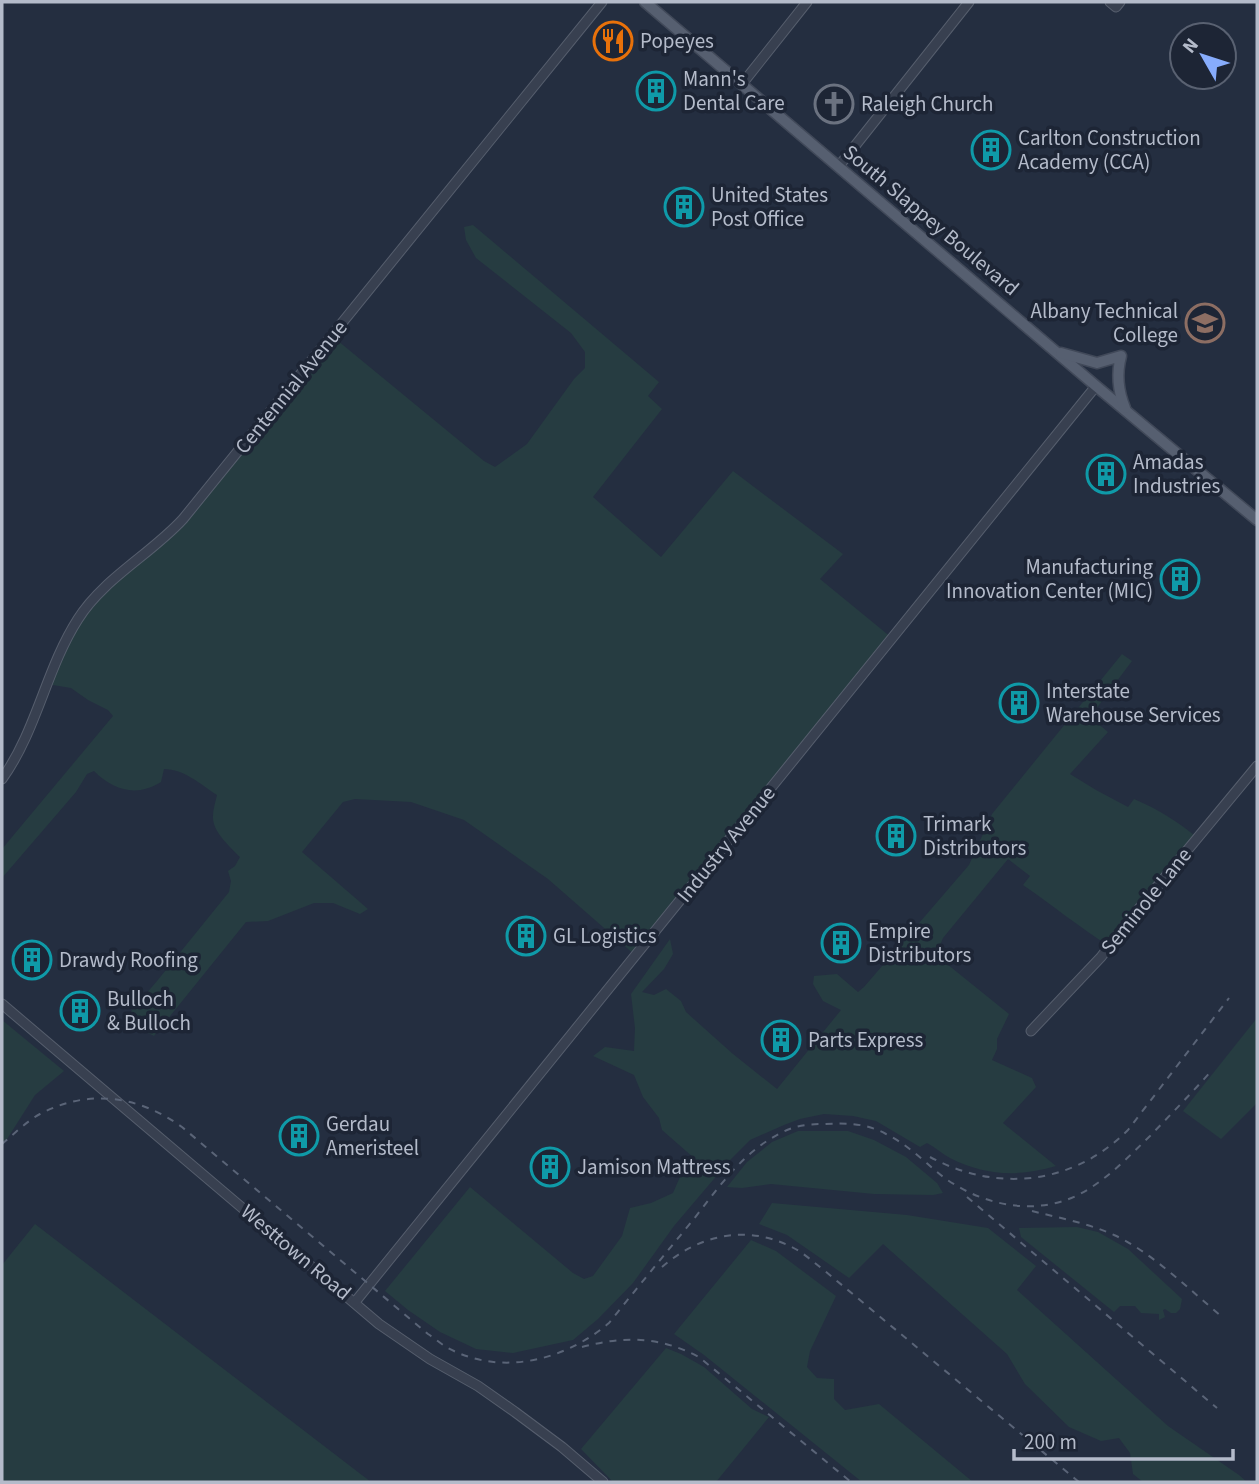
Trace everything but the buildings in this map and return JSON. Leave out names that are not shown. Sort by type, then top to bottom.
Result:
[{"type":"main road","name":"South Slappey Boulevard","points":[[645,2],[1257,520]]},
{"type":"main road","points":[[1055,351],[1097,363],[1121,356],[1118,383],[1127,412]]},
{"type":"street","name":"Centennial Avenue","points":[[2,779],[25,740],[69,634],[85,608],[183,519],[602,2]]},
{"type":"street","points":[[742,84],[807,2]]},
{"type":"street","points":[[839,166],[969,2]]},
{"type":"street","points":[[1110,2],[1116,7],[1120,2]]},
{"type":"street","name":"Industry Avenue","points":[[355,1302],[1096,386]]},
{"type":"street","name":"Seminole Lane","points":[[1031,1031],[1101,957],[1257,766]]},
{"type":"street","name":"Westtown Road","points":[[2,1004],[399,1339],[478,1386],[562,1447],[603,1482]]},
{"type":"green space","points":[[473,225],[659,382],[648,396],[662,409],[593,497],[661,557],[733,471],[843,554],[820,579],[892,638],[635,955],[548,879],[464,820],[411,802],[355,799],[343,802],[302,852],[368,909],[360,914],[333,903],[314,903],[268,921],[246,922],[154,1036],[133,1025],[127,1016],[229,892],[231,881],[228,871],[240,857],[221,837],[214,824],[213,813],[217,795],[192,778],[164,769],[161,782],[152,787],[126,790],[110,783],[94,771],[87,774],[76,792],[2,878],[2,849],[113,716],[108,710],[71,688],[47,684],[85,608],[152,549],[332,336],[484,461],[495,467],[527,444],[585,368],[585,352],[571,333],[476,258],[466,240],[464,227]]},
{"type":"green space","points":[[1122,654],[1132,661],[1090,717],[1108,732],[1070,774],[1128,807],[1134,799],[1151,807],[1198,838],[1109,946],[1023,885],[1030,876],[1008,859],[943,938],[938,950],[942,960],[1009,1014],[997,1039],[997,1049],[992,1060],[1032,1078],[1036,1087],[1003,1123],[1056,1166],[1029,1172],[989,1171],[963,1164],[927,1143],[920,1147],[876,1121],[824,1114],[800,1119],[750,1140],[674,1226],[633,1283],[573,1340],[513,1353],[476,1349],[440,1332],[385,1291],[470,1187],[573,1273],[584,1279],[593,1276],[622,1236],[630,1208],[651,1203],[673,1193],[683,1170],[694,1158],[662,1130],[659,1118],[643,1097],[634,1075],[593,1056],[605,1047],[634,1051],[635,1028],[631,994],[670,939],[673,954],[664,969],[642,992],[654,995],[666,989],[681,1001],[686,1012],[777,1089],[841,1010],[823,1001],[813,984],[814,976],[837,974],[858,992],[864,987],[969,865],[992,814]]},
{"type":"green space","points":[[1257,1018],[1257,1103],[1221,1139],[1183,1111]]},
{"type":"green space","points":[[2,1020],[64,1071],[35,1095],[2,1147]]},
{"type":"green space","points":[[798,1131],[848,1131],[874,1140],[906,1157],[937,1183],[943,1193],[874,1194],[771,1184],[727,1187],[747,1162],[772,1142]]},
{"type":"green space","points":[[772,1203],[907,1215],[988,1228],[1036,1266],[1017,1290],[1168,1426],[1247,1482],[1143,1482],[1133,1474],[1130,1453],[1119,1438],[1101,1441],[1069,1427],[1025,1384],[1007,1354],[883,1244],[849,1278],[787,1235],[759,1224]]},
{"type":"green space","points":[[35,1224],[371,1482],[2,1482],[2,1265]]},
{"type":"green space","points":[[1077,1227],[1098,1232],[1128,1249],[1182,1299],[1180,1309],[1176,1313],[1163,1310],[1165,1317],[1159,1320],[1159,1314],[1141,1313],[1135,1306],[1120,1306],[1114,1312],[1021,1237],[1019,1228]]},
{"type":"green space","points":[[751,1240],[776,1251],[836,1296],[810,1351],[807,1367],[817,1378],[834,1379],[834,1399],[845,1410],[879,1404],[973,1482],[862,1482],[674,1334]]},
{"type":"green space","points":[[666,1348],[704,1367],[752,1409],[769,1417],[716,1482],[613,1482],[581,1449]]},
{"type":"railway","points":[[930,1157],[981,1176],[1008,1179],[1034,1178],[1083,1162],[1128,1130],[1229,998]]},
{"type":"railway","points":[[2,1144],[40,1114],[77,1101],[113,1099],[149,1108],[182,1127],[428,1334],[467,1356],[509,1363],[552,1355],[572,1347],[609,1323],[733,1170],[756,1149],[788,1130],[803,1125],[832,1124],[856,1124],[871,1128],[902,1144],[946,1179],[976,1195],[1009,1205],[1042,1205],[1076,1196],[1106,1177],[1150,1136],[1212,1070]]},
{"type":"railway","points":[[967,1197],[1217,1408]]},
{"type":"railway","points":[[1032,1211],[1094,1227],[1128,1242],[1221,1316]]},
{"type":"railway","points":[[662,1267],[693,1246],[727,1236],[763,1237],[799,1251],[1079,1482]]},
{"type":"railway","points":[[582,1347],[612,1341],[641,1340],[670,1345],[699,1357],[851,1482]]},
{"type":"place","name":"Popeyes","points":[[613,41]]},
{"type":"place","name":"Mann's Dental Care","points":[[656,91]]},
{"type":"place","name":"Raleigh Church","points":[[834,104]]},
{"type":"place","name":"Carlton Construction Academy (CCA)","points":[[991,150]]},
{"type":"place","name":"United States Post Office","points":[[684,207]]},
{"type":"place","name":"Albany Technical College","points":[[1205,323]]},
{"type":"place","name":"Amadas Industries","points":[[1106,474]]},
{"type":"place","name":"Manufacturing Innovation Center (MIC)","points":[[1180,579]]},
{"type":"place","name":"Interstate Warehouse Services","points":[[1019,703]]},
{"type":"place","name":"Trimark Distributors","points":[[896,836]]},
{"type":"place","name":"GL Logistics","points":[[526,936]]},
{"type":"place","name":"Empire Distributors","points":[[841,943]]},
{"type":"place","name":"Drawdy Roofing","points":[[32,960]]},
{"type":"place","name":"Bulloch & Bulloch","points":[[80,1011]]},
{"type":"place","name":"Parts Express","points":[[781,1040]]},
{"type":"place","name":"Gerdau Ameristeel","points":[[299,1136]]},
{"type":"place","name":"Jamison Mattress","points":[[550,1167]]}]
